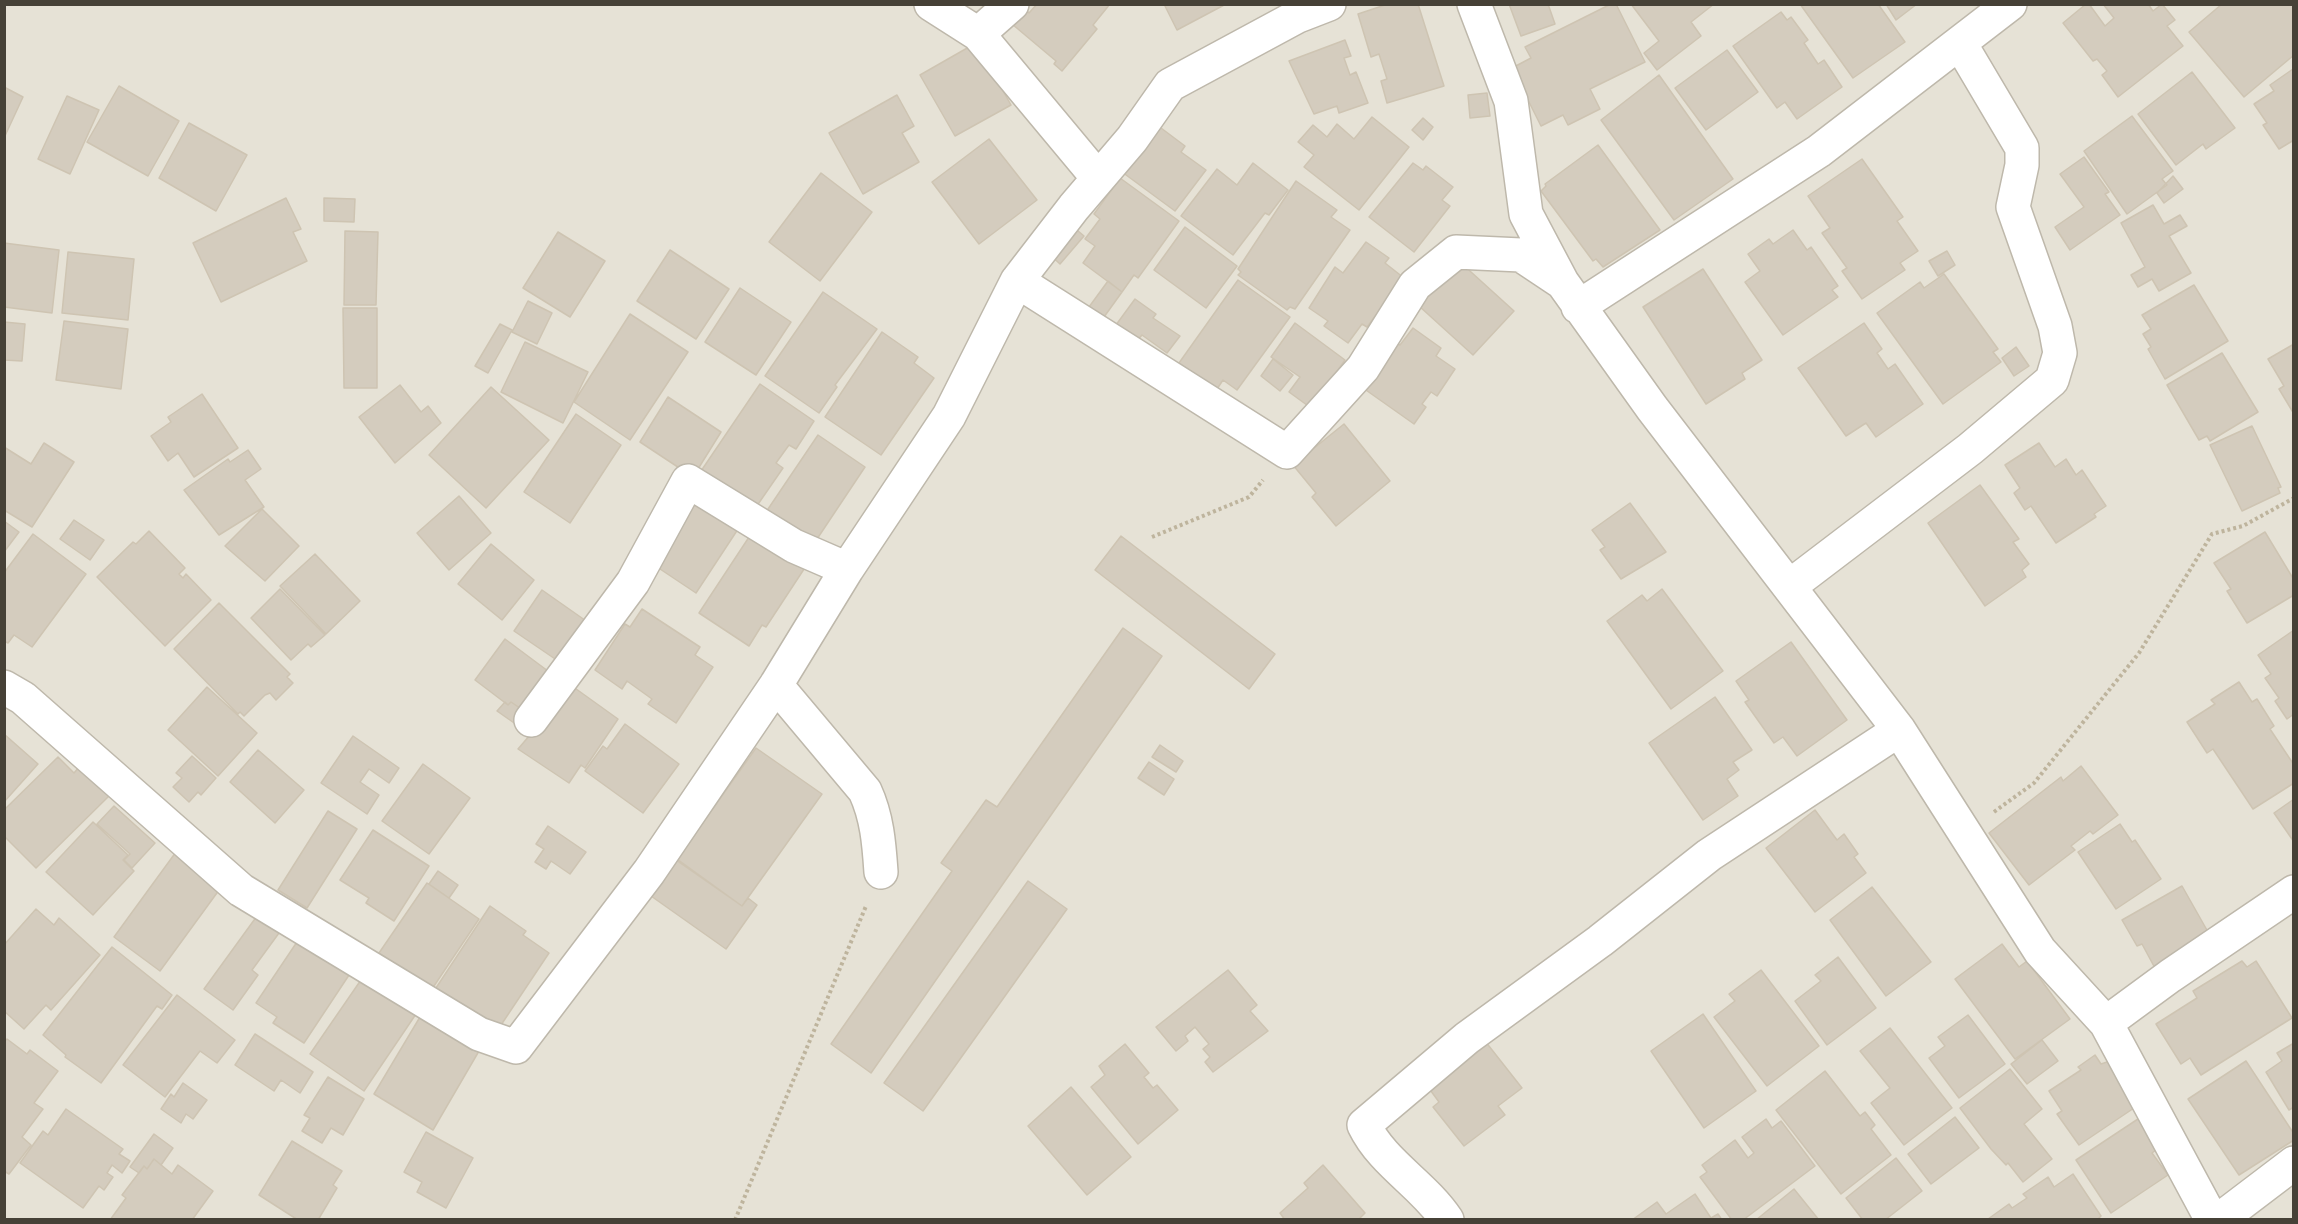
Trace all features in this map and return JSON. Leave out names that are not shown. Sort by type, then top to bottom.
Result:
[{"type":"street","points":[[931,4],[978,34],[1098,178]]},
{"type":"street","points":[[978,34],[1012,4]]},
{"type":"street","points":[[4,687],[23,698],[241,890],[479,1034],[516,1047],[649,872],[776,685],[847,569],[949,416],[1017,281],[1098,178],[1132,139],[1170,85],[1298,16],[1329,4]]},
{"type":"street","points":[[1474,4],[1511,101],[1526,214],[1570,294],[1652,408],[1899,730],[2040,951],[2106,1023],[2212,1220]]},
{"type":"street","points":[[1570,294],[1819,151],[1961,45],[2010,4]]},
{"type":"street","points":[[1790,586],[1970,449],[2052,380],[2060,353],[2055,326],[2013,207],[2022,165],[2022,148],[1961,45]]},
{"type":"street","points":[[1017,281],[1287,452],[1363,368],[1415,285],[1456,252],[1521,255],[1570,294]]},
{"type":"street","points":[[531,720],[633,582],[688,481],[794,546],[847,569]]},
{"type":"street","points":[[776,685],[865,791],[873,809],[879,839],[880,872]]},
{"type":"street","points":[[1447,1220],[1437,1205],[1373,1145],[1364,1125],[1459,1045],[1600,941],[1709,855],[1899,730]]},
{"type":"street","points":[[2106,1023],[2170,975],[2294,892]]},
{"type":"street","points":[[2219,1220],[2294,1163]]},
{"type":"path","points":[[1152,537],[1249,497],[1287,452]]},
{"type":"path","points":[[1965,834],[2034,783],[2139,653],[2212,534],[2243,526],[2294,498]]},
{"type":"path","points":[[735,1220],[880,872]]},
{"type":"shaded area","points":[[5,5],[2293,5],[2293,1219],[5,1219]]},
{"type":"building","points":[[1037,4],[1110,4],[1093,25],[1097,29],[1062,71],[1054,64],[1056,61],[1012,24],[1025,9],[1029,13]]},
{"type":"building","points":[[1164,4],[1226,4],[1177,30]]},
{"type":"building","points":[[1388,4],[1418,4],[1444,86],[1387,103],[1381,81],[1387,79],[1379,54],[1371,57],[1358,14]]},
{"type":"building","points":[[1509,4],[1548,4],[1555,24],[1521,36]]},
{"type":"building","points":[[1611,4],[1616,4],[1645,62],[1590,89],[1600,109],[1568,125],[1563,115],[1541,126],[1512,68],[1531,58],[1525,47]]},
{"type":"building","points":[[1631,4],[1714,4],[1691,22],[1701,36],[1657,70],[1644,53],[1659,41]]},
{"type":"building","points":[[1800,4],[1878,4],[1905,42],[1853,78]]},
{"type":"building","points":[[1886,4],[1917,4],[1896,20]]},
{"type":"building","points":[[2089,4],[2105,26],[2114,18],[2103,4],[2148,4],[2153,11],[2162,4],[2175,20],[2167,26],[2183,46],[2118,97],[2102,75],[2107,71],[2097,59],[2093,61],[2063,23]]},
{"type":"building","points":[[2222,4],[2294,5],[2294,55],[2244,97],[2189,32]]},
{"type":"building","points":[[1781,12],[1787,20],[1791,17],[1808,40],[1804,43],[1818,64],[1824,60],[1842,87],[1797,119],[1785,102],[1777,108],[1733,46]]},
{"type":"building","points":[[1345,40],[1351,56],[1344,58],[1350,75],[1356,72],[1368,103],[1339,113],[1337,106],[1314,114],[1289,61]]},
{"type":"building","points":[[976,43],[1011,105],[955,136],[920,75]]},
{"type":"building","points":[[1727,50],[1758,92],[1706,130],[1675,88]]},
{"type":"building","points":[[2293,69],[2294,140],[2279,149],[2263,125],[2267,123],[2254,104],[2274,91],[2270,85]]},
{"type":"building","points":[[2192,72],[2235,128],[2206,149],[2203,144],[2176,165],[2138,114]]},
{"type":"building","points":[[1659,75],[1733,179],[1674,220],[1601,120]]},
{"type":"building","points":[[119,86],[179,121],[148,176],[87,142]]},
{"type":"building","points":[[4,87],[23,97],[4,138]]},
{"type":"building","points":[[1487,93],[1490,116],[1470,118],[1468,95]]},
{"type":"building","points":[[897,95],[914,126],[902,133],[919,162],[863,194],[829,133]]},
{"type":"building","points":[[67,96],[99,110],[70,174],[38,159]]},
{"type":"building","points":[[2132,116],[2173,171],[2162,179],[2167,185],[2127,214],[2084,151]]},
{"type":"building","points":[[1372,117],[1409,147],[1359,210],[1304,167],[1314,155],[1298,142],[1313,125],[1327,137],[1337,124],[1354,139]]},
{"type":"building","points":[[1423,118],[1433,127],[1423,140],[1412,130]]},
{"type":"building","points":[[189,123],[247,155],[216,211],[159,178]]},
{"type":"building","points":[[1157,125],[1185,146],[1181,152],[1206,170],[1175,211],[1122,172]]},
{"type":"building","points":[[989,139],[1037,200],[979,244],[932,182]]},
{"type":"building","points":[[1598,145],[1660,230],[1603,267],[1596,259],[1593,261],[1541,191],[1546,186],[1545,184]]},
{"type":"building","points":[[2084,157],[2109,192],[2105,194],[2120,215],[2070,250],[2055,227],[2084,207],[2060,174]]},
{"type":"building","points":[[1862,159],[1903,217],[1897,221],[1918,251],[1900,263],[1905,270],[1862,299],[1842,271],[1847,268],[1822,233],[1830,228],[1808,196]]},
{"type":"building","points":[[1253,163],[1288,190],[1269,215],[1265,213],[1233,255],[1181,216],[1217,169],[1237,185]]},
{"type":"building","points":[[1413,163],[1423,170],[1426,166],[1453,187],[1442,200],[1450,206],[1414,252],[1369,217]]},
{"type":"building","points":[[821,173],[872,212],[820,281],[769,242]]},
{"type":"building","points":[[2173,176],[2183,189],[2164,203],[2157,193]]},
{"type":"building","points":[[1120,178],[1179,221],[1138,278],[1134,275],[1122,292],[1083,263],[1095,246],[1085,239],[1100,219],[1094,214]]},
{"type":"building","points":[[1296,181],[1337,210],[1331,217],[1350,230],[1295,309],[1290,307],[1287,310],[1238,275],[1241,272],[1238,269]]},
{"type":"building","points":[[286,198],[301,229],[293,232],[307,261],[221,302],[193,243]]},
{"type":"building","points":[[324,198],[355,199],[354,222],[324,221]]},
{"type":"building","points":[[2153,205],[2164,224],[2180,215],[2187,226],[2169,236],[2191,273],[2159,291],[2152,279],[2138,287],[2131,275],[2145,267],[2121,223]]},
{"type":"building","points":[[1071,225],[1084,236],[1060,264],[1047,252]]},
{"type":"building","points":[[1185,227],[1237,266],[1206,308],[1154,270]]},
{"type":"building","points":[[1793,230],[1807,250],[1811,247],[1838,286],[1832,290],[1838,297],[1783,335],[1745,282],[1760,271],[1748,254],[1769,239],[1773,244]]},
{"type":"building","points":[[345,231],[378,232],[376,305],[344,305]]},
{"type":"building","points":[[558,232],[605,261],[570,317],[523,288]]},
{"type":"building","points":[[1366,242],[1389,258],[1385,263],[1404,278],[1367,327],[1362,324],[1348,343],[1324,326],[1328,321],[1309,308],[1335,267],[1343,273]]},
{"type":"building","points":[[4,243],[59,250],[52,313],[4,307]]},
{"type":"building","points":[[670,250],[729,289],[696,339],[637,301]]},
{"type":"building","points":[[1947,251],[1955,265],[1938,276],[1929,261]]},
{"type":"building","points":[[68,252],[134,259],[128,320],[62,313]]},
{"type":"building","points":[[1460,262],[1514,311],[1473,355],[1419,306],[1423,285]]},
{"type":"building","points":[[1703,269],[1762,360],[1742,373],[1745,379],[1706,404],[1643,307]]},
{"type":"building","points":[[1944,274],[1998,349],[1993,352],[2001,362],[1943,404],[1877,313],[1920,282],[1924,288]]},
{"type":"building","points":[[1238,280],[1290,317],[1237,390],[1223,380],[1217,389],[1179,363]]},
{"type":"building","points":[[1108,281],[1122,292],[1104,317],[1089,307]]},
{"type":"building","points":[[2194,285],[2228,341],[2165,379],[2148,349],[2151,347],[2143,334],[2151,329],[2142,315]]},
{"type":"building","points":[[740,288],[791,322],[756,375],[705,342]]},
{"type":"building","points":[[823,292],[877,329],[835,385],[837,387],[819,413],[765,376]]},
{"type":"building","points":[[1135,299],[1156,314],[1153,318],[1180,336],[1167,353],[1142,335],[1134,344],[1113,329]]},
{"type":"building","points":[[528,301],[552,313],[537,344],[512,332]]},
{"type":"building","points":[[343,308],[377,308],[377,388],[344,388]]},
{"type":"building","points":[[630,314],[688,352],[630,440],[574,402]]},
{"type":"building","points":[[64,321],[128,329],[121,389],[56,380]]},
{"type":"building","points":[[4,322],[25,324],[22,361],[4,360]]},
{"type":"building","points":[[1295,323],[1345,360],[1311,408],[1289,392],[1300,377],[1271,357]]},
{"type":"building","points":[[1864,323],[1882,349],[1877,353],[1888,369],[1895,364],[1923,404],[1876,437],[1866,423],[1846,436],[1798,368]]},
{"type":"building","points":[[500,324],[512,330],[488,373],[475,366]]},
{"type":"building","points":[[1413,328],[1441,348],[1436,356],[1455,369],[1437,396],[1431,392],[1422,404],[1426,407],[1414,424],[1363,388],[1395,343],[1400,345]]},
{"type":"building","points":[[882,332],[918,357],[914,363],[934,378],[881,455],[825,417]]},
{"type":"building","points":[[525,342],[588,372],[563,423],[501,392]]},
{"type":"building","points":[[2294,344],[2294,414],[2279,389],[2284,386],[2268,359]]},
{"type":"building","points":[[2016,347],[2029,366],[2014,376],[2002,358]]},
{"type":"building","points":[[2222,353],[2258,412],[2210,441],[2207,436],[2199,440],[2167,385]]},
{"type":"building","points":[[1273,359],[1293,375],[1280,391],[1261,376]]},
{"type":"building","points":[[760,384],[814,421],[796,449],[789,445],[776,463],[783,468],[754,510],[699,474]]},
{"type":"building","points":[[400,385],[421,412],[428,406],[441,423],[395,463],[359,417]]},
{"type":"building","points":[[491,387],[549,440],[486,508],[429,455]]},
{"type":"building","points":[[202,394],[238,448],[194,477],[178,453],[168,461],[151,436],[171,422],[168,417]]},
{"type":"building","points":[[668,397],[721,432],[693,477],[640,442]]},
{"type":"building","points":[[576,414],[621,445],[570,523],[524,492]]},
{"type":"building","points":[[1344,424],[1390,481],[1336,526],[1312,497],[1316,493],[1293,465]]},
{"type":"building","points":[[2252,426],[2281,487],[2278,488],[2280,493],[2242,511],[2210,445]]},
{"type":"building","points":[[818,435],[865,467],[811,548],[764,515]]},
{"type":"building","points":[[44,443],[74,462],[32,527],[4,510],[4,447],[31,464]]},
{"type":"building","points":[[2039,443],[2055,467],[2066,459],[2076,475],[2082,470],[2106,506],[2094,514],[2096,517],[2056,543],[2031,506],[2025,510],[2014,493],[2020,488],[2005,465]]},
{"type":"building","points":[[248,450],[261,469],[245,480],[264,507],[219,535],[184,490],[228,459],[230,462]]},
{"type":"building","points":[[1980,485],[2019,539],[2013,542],[2029,564],[2022,570],[2026,577],[1985,606],[1928,523]]},
{"type":"building","points":[[693,490],[742,523],[696,593],[648,561]]},
{"type":"building","points":[[459,496],[491,533],[449,570],[417,533]]},
{"type":"building","points":[[1630,503],[1666,552],[1621,579],[1600,550],[1605,547],[1592,530]]},
{"type":"building","points":[[262,509],[299,546],[265,581],[225,546]]},
{"type":"building","points":[[74,520],[104,540],[90,560],[60,539]]},
{"type":"building","points":[[4,521],[19,532],[4,552]]},
{"type":"building","points":[[755,528],[808,563],[766,627],[762,625],[749,646],[699,613]]},
{"type":"building","points":[[149,531],[185,568],[179,574],[183,578],[186,574],[211,600],[165,646],[97,577],[133,542],[136,544]]},
{"type":"building","points":[[2265,532],[2294,580],[2294,595],[2247,623],[2227,591],[2231,589],[2214,563]]},
{"type":"building","points":[[33,534],[86,574],[32,647],[14,635],[8,643],[4,641],[4,573]]},
{"type":"building","points":[[1121,536],[1275,654],[1249,689],[1095,570]]},
{"type":"building","points":[[491,544],[534,580],[502,620],[458,584]]},
{"type":"building","points":[[315,554],[360,601],[326,634],[280,586]]},
{"type":"building","points":[[280,589],[325,635],[311,647],[308,644],[291,660],[251,618]]},
{"type":"building","points":[[1662,589],[1723,671],[1671,709],[1607,621],[1642,595],[1647,601]]},
{"type":"building","points":[[542,590],[589,623],[561,663],[514,631]]},
{"type":"building","points":[[219,603],[290,674],[287,677],[293,683],[276,700],[270,693],[265,695],[244,716],[240,712],[238,714],[174,649]]},
{"type":"building","points":[[642,609],[700,647],[695,655],[713,667],[676,723],[648,704],[652,699],[627,681],[622,689],[595,670],[625,624],[630,627]]},
{"type":"building","points":[[1123,628],[1162,656],[871,1073],[831,1044],[952,871],[941,863],[986,800],[997,807]]},
{"type":"building","points":[[2294,630],[2294,714],[2287,719],[2275,701],[2279,698],[2265,678],[2271,674],[2258,655]]},
{"type":"building","points":[[505,639],[556,677],[529,714],[511,702],[508,705],[475,680]]},
{"type":"building","points":[[1791,642],[1847,720],[1797,756],[1783,737],[1774,743],[1745,702],[1749,700],[1736,681]]},
{"type":"building","points":[[2239,682],[2252,702],[2257,699],[2274,726],[2270,729],[2294,765],[2294,783],[2253,809],[2213,749],[2207,753],[2187,722],[2215,704],[2211,700]]},
{"type":"building","points":[[572,686],[618,719],[585,768],[581,765],[569,783],[518,749]]},
{"type":"building","points":[[207,687],[257,733],[218,776],[168,730]]},
{"type":"building","points":[[1715,697],[1752,750],[1733,762],[1739,770],[1727,779],[1738,796],[1703,820],[1649,743]]},
{"type":"building","points":[[505,702],[508,705],[511,702],[527,713],[517,725],[497,711]]},
{"type":"building","points":[[625,724],[679,764],[643,813],[585,771],[603,746],[607,749]]},
{"type":"building","points":[[4,734],[38,764],[4,802]]},
{"type":"building","points":[[353,736],[399,768],[389,783],[369,769],[360,782],[379,795],[367,814],[321,783]]},
{"type":"building","points":[[1160,745],[1183,761],[1176,772],[1152,757]]},
{"type":"building","points":[[756,748],[822,794],[742,906],[677,859]]},
{"type":"building","points":[[258,750],[304,790],[275,823],[230,782]]},
{"type":"building","points":[[192,756],[216,778],[201,795],[198,792],[189,802],[173,787],[182,778],[176,773]]},
{"type":"building","points":[[58,757],[74,773],[80,766],[109,796],[36,868],[4,836],[4,810]]},
{"type":"building","points":[[1149,762],[1174,779],[1164,795],[1138,778]]},
{"type":"building","points":[[423,764],[470,798],[429,854],[382,821]]},
{"type":"building","points":[[2081,766],[2118,815],[2093,834],[2090,831],[2071,846],[2075,850],[2029,885],[1989,833],[2061,777],[2063,781]]},
{"type":"building","points":[[2294,799],[2294,842],[2274,813]]},
{"type":"building","points":[[114,806],[155,843],[132,868],[124,860],[130,854],[97,824]]},
{"type":"building","points":[[1815,810],[1837,840],[1844,834],[1858,854],[1854,857],[1866,873],[1815,912],[1766,848]]},
{"type":"building","points":[[328,811],[357,829],[307,908],[278,890]]},
{"type":"building","points":[[93,822],[128,855],[123,860],[134,871],[93,915],[46,872]]},
{"type":"building","points":[[2120,824],[2132,842],[2135,840],[2161,879],[2116,909],[2078,852]]},
{"type":"building","points":[[548,826],[586,852],[570,874],[551,861],[546,869],[535,862],[544,849],[536,844]]},
{"type":"building","points":[[373,830],[429,866],[394,921],[366,903],[369,898],[340,880]]},
{"type":"building","points":[[176,852],[222,886],[160,971],[114,937]]},
{"type":"building","points":[[676,860],[742,906],[748,898],[757,905],[726,949],[651,896]]},
{"type":"building","points":[[438,871],[458,885],[449,898],[429,884]]},
{"type":"building","points":[[1028,881],[1067,909],[923,1111],[884,1083]]},
{"type":"building","points":[[427,883],[479,919],[432,989],[379,953]]},
{"type":"building","points":[[2182,886],[2212,939],[2156,970],[2142,944],[2137,946],[2122,920]]},
{"type":"building","points":[[1872,887],[1931,962],[1886,996],[1830,920]]},
{"type":"building","points":[[490,906],[526,931],[523,935],[549,953],[495,1034],[434,991]]},
{"type":"building","points":[[36,909],[54,925],[59,918],[100,955],[51,1010],[46,1005],[24,1029],[4,1011],[4,945]]},
{"type":"building","points":[[257,916],[279,933],[252,970],[258,975],[233,1010],[204,989]]},
{"type":"building","points":[[301,936],[355,966],[304,1043],[273,1023],[277,1017],[256,1003]]},
{"type":"building","points":[[2002,944],[2019,967],[2027,961],[2070,1019],[2015,1059],[1955,979]]},
{"type":"building","points":[[112,947],[172,995],[162,1009],[157,1006],[101,1083],[65,1057],[66,1055],[43,1035]]},
{"type":"building","points":[[1838,957],[1876,1008],[1827,1045],[1795,1001],[1821,981],[1815,975]]},
{"type":"building","points":[[2242,961],[2247,967],[2256,961],[2292,1018],[2201,1075],[2190,1058],[2181,1064],[2156,1024],[2197,998],[2193,991]]},
{"type":"building","points":[[1228,970],[1257,1005],[1250,1011],[1268,1031],[1213,1072],[1205,1062],[1210,1057],[1203,1049],[1209,1044],[1195,1027],[1185,1036],[1188,1041],[1176,1051],[1156,1027]]},
{"type":"building","points":[[1761,970],[1819,1046],[1767,1086],[1714,1017],[1735,1001],[1729,994]]},
{"type":"building","points":[[363,977],[416,1014],[364,1091],[310,1054]]},
{"type":"building","points":[[177,995],[235,1040],[217,1063],[200,1051],[165,1097],[123,1065]]},
{"type":"building","points":[[1703,1014],[1756,1091],[1704,1128],[1651,1051]]},
{"type":"building","points":[[1968,1015],[2005,1064],[1959,1098],[1929,1058],[1945,1046],[1938,1037]]},
{"type":"building","points":[[420,1017],[479,1051],[433,1130],[374,1094]]},
{"type":"building","points":[[1890,1028],[1952,1108],[1904,1145],[1871,1103],[1890,1088],[1860,1051]]},
{"type":"building","points":[[255,1034],[313,1072],[300,1093],[281,1080],[274,1091],[235,1065]]},
{"type":"building","points":[[7,1039],[27,1054],[30,1050],[58,1071],[34,1103],[43,1109],[22,1137],[31,1145],[9,1174],[4,1171],[4,1042]]},
{"type":"building","points":[[2042,1040],[2058,1061],[2027,1084],[2011,1064]]},
{"type":"building","points":[[1485,1041],[1522,1088],[1498,1106],[1505,1115],[1464,1146],[1433,1107],[1439,1102],[1428,1087]]},
{"type":"building","points":[[2294,1043],[2294,1107],[2289,1110],[2266,1072],[2282,1061],[2277,1053]]},
{"type":"building","points":[[1125,1044],[1149,1073],[1144,1077],[1153,1088],[1157,1085],[1178,1110],[1138,1144],[1091,1087],[1105,1075],[1099,1066]]},
{"type":"building","points":[[2095,1055],[2101,1064],[2110,1061],[2140,1104],[2079,1145],[2057,1114],[2062,1111],[2049,1091],[2081,1070],[2078,1067]]},
{"type":"building","points":[[2246,1061],[2294,1134],[2294,1140],[2239,1175],[2188,1099]]},
{"type":"building","points":[[2010,1069],[2042,1109],[2024,1124],[2052,1159],[2023,1182],[2008,1163],[2006,1165],[1991,1149],[1960,1108]]},
{"type":"building","points":[[1825,1071],[1860,1116],[1865,1112],[1875,1125],[1871,1129],[1891,1155],[1841,1194],[1776,1110]]},
{"type":"building","points":[[328,1077],[364,1099],[343,1135],[331,1128],[322,1143],[302,1131],[310,1118],[304,1115]]},
{"type":"building","points":[[183,1083],[207,1100],[193,1119],[186,1114],[181,1123],[161,1109],[171,1094],[174,1097]]},
{"type":"building","points":[[1071,1087],[1131,1157],[1087,1195],[1028,1126]]},
{"type":"building","points":[[66,1109],[123,1149],[119,1154],[130,1161],[122,1173],[112,1165],[107,1173],[113,1177],[104,1190],[99,1186],[83,1208],[20,1163],[43,1131],[48,1135]]},
{"type":"building","points":[[1955,1117],[1979,1148],[1931,1184],[1908,1154]]},
{"type":"building","points":[[2141,1117],[2161,1146],[2152,1153],[2168,1175],[2111,1213],[2076,1160]]},
{"type":"building","points":[[1766,1119],[1772,1128],[1781,1121],[1815,1166],[1743,1220],[1732,1220],[1700,1177],[1707,1172],[1702,1165],[1735,1140],[1748,1158],[1754,1153],[1742,1137]]},
{"type":"building","points":[[426,1132],[473,1158],[446,1208],[417,1192],[422,1182],[404,1172]]},
{"type":"building","points":[[154,1134],[173,1148],[161,1165],[154,1159],[147,1169],[144,1166],[139,1173],[130,1167]]},
{"type":"building","points":[[292,1141],[342,1171],[333,1185],[337,1188],[318,1220],[298,1220],[259,1195]]},
{"type":"building","points":[[1896,1158],[1922,1191],[1885,1220],[1863,1220],[1846,1198]]},
{"type":"building","points":[[154,1159],[172,1174],[178,1165],[213,1191],[192,1220],[110,1220],[126,1198],[122,1195],[144,1166],[147,1169]]},
{"type":"building","points":[[1323,1165],[1365,1213],[1358,1220],[1285,1220],[1280,1213],[1308,1188],[1304,1183]]},
{"type":"building","points":[[2073,1174],[2101,1216],[2097,1220],[1988,1219],[2009,1204],[2012,1208],[2027,1198],[2023,1194],[2048,1177],[2054,1187]]},
{"type":"building","points":[[1794,1189],[1819,1220],[1756,1220]]},
{"type":"building","points":[[1695,1194],[1711,1218],[1718,1214],[1722,1220],[1632,1220],[1657,1202],[1666,1214]]}]
